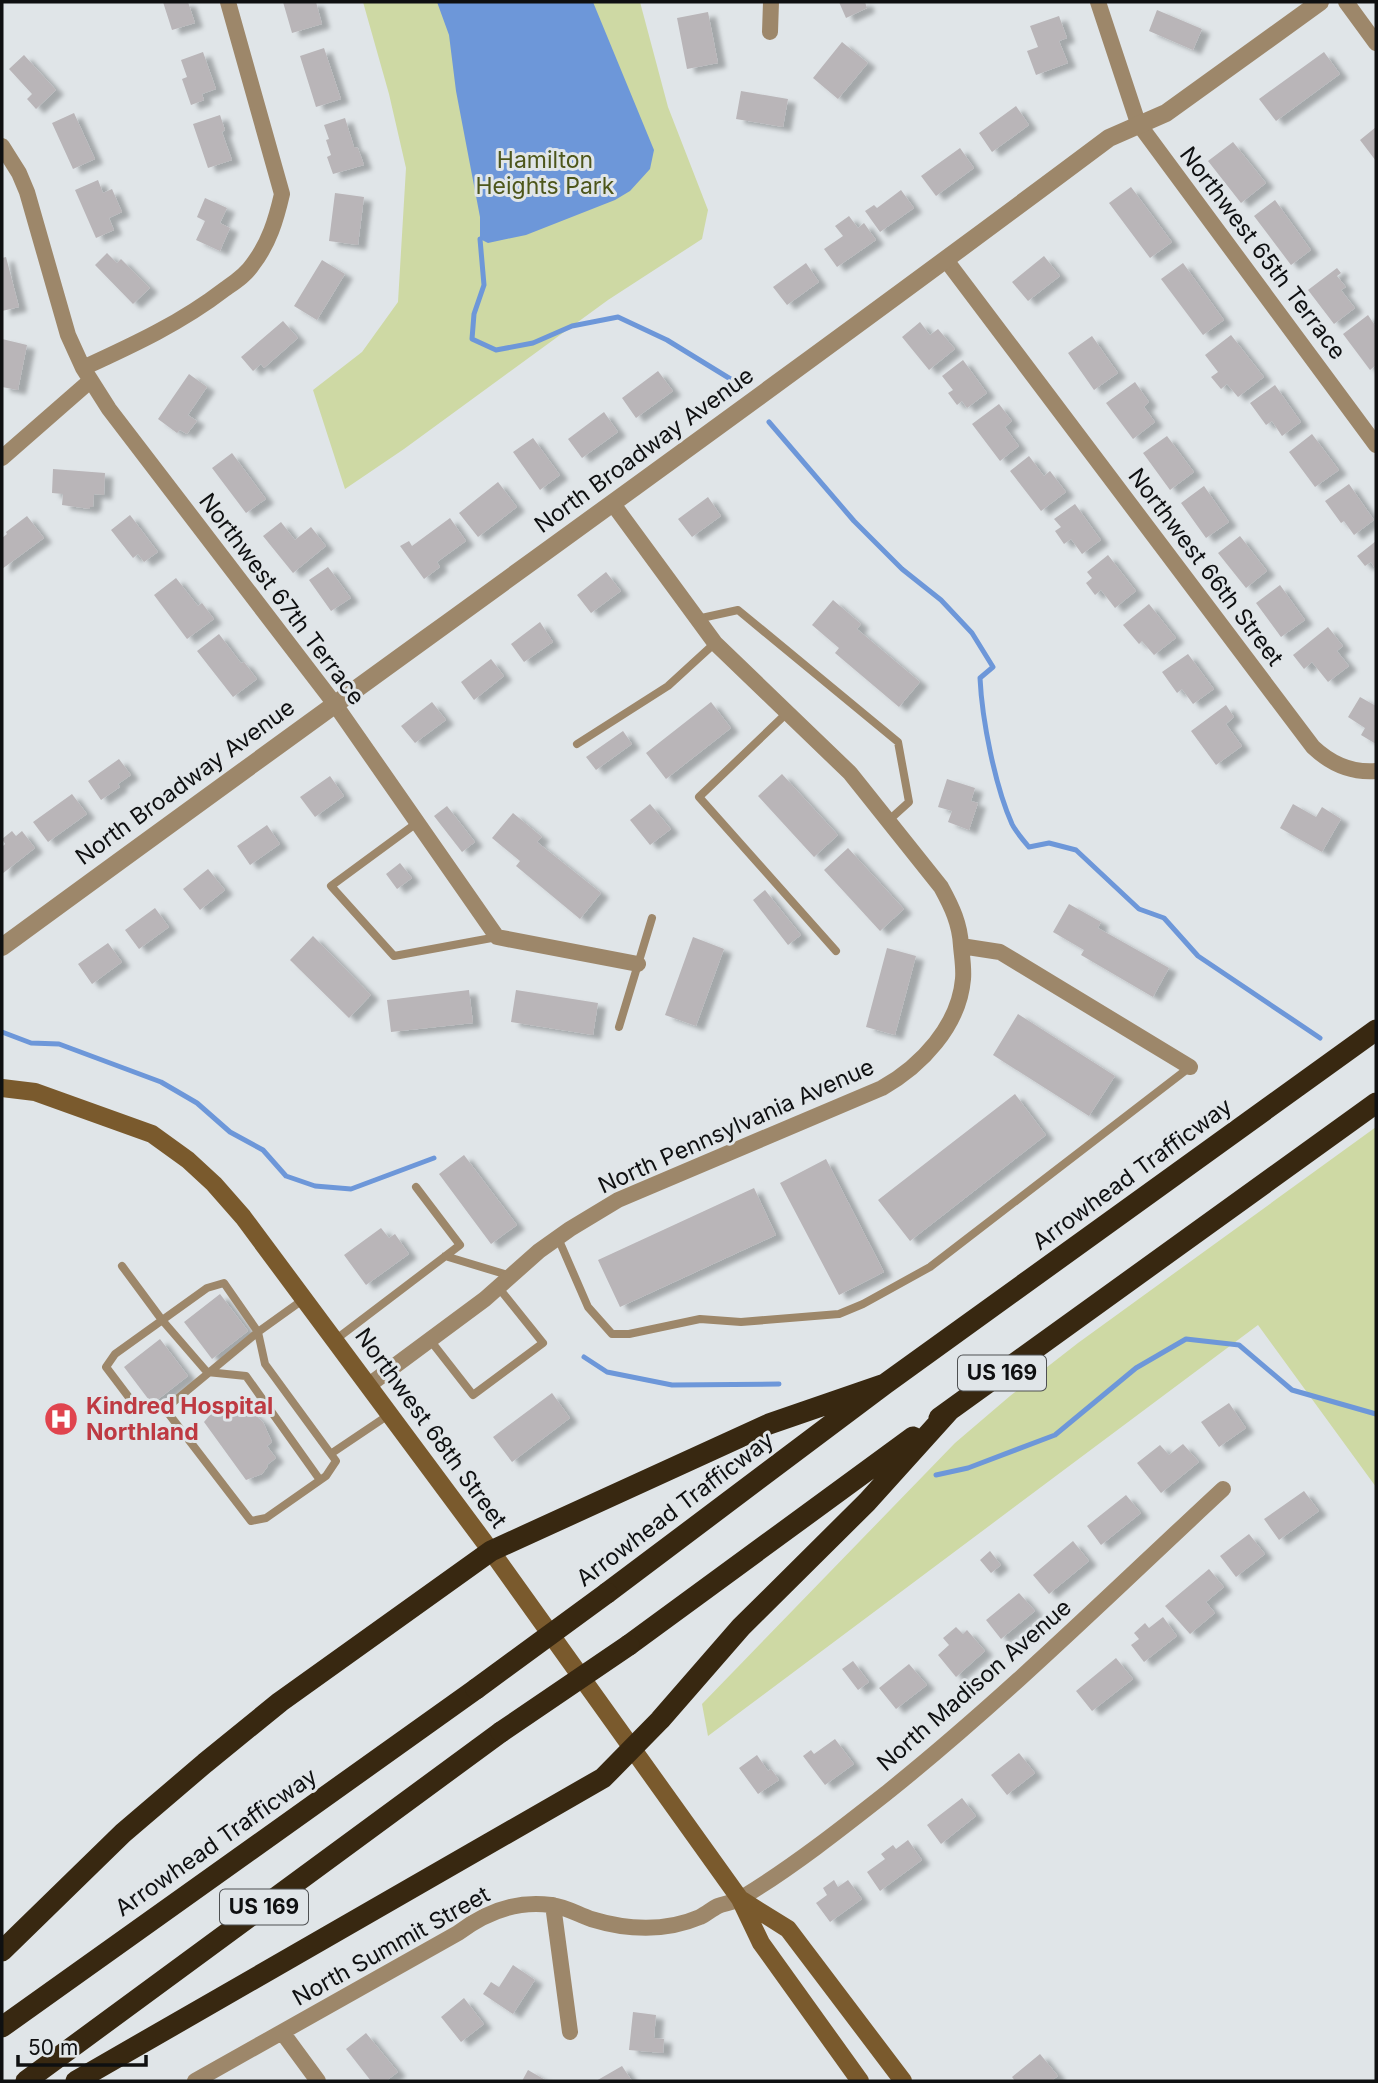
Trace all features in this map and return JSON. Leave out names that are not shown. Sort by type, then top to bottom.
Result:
[{"type":"highway","name":"Arrowhead Trafficway","points":[[2,2027],[476,1689],[885,1384],[1376,1030]]},
{"type":"highway","name":"US 169","points":[[26,2081],[501,1732],[629,1645],[1376,1103]]},
{"type":"highway","points":[[2,1951],[123,1833],[216,1754],[280,1702],[491,1551],[769,1423],[885,1384]]},
{"type":"highway","points":[[76,2081],[603,1778],[632,1750],[741,1627],[867,1502],[950,1410]]},
{"type":"main road","name":"Northwest 68th Street","points":[[2,1088],[35,1093],[152,1134],[188,1160],[243,1217],[491,1551],[740,1899],[761,1943],[860,2081]]},
{"type":"main road","name":"Northwest 68th Street","points":[[740,1899],[788,1929],[896,2079]]},
{"type":"street","points":[[2,458],[86,375],[179,321],[244,274],[267,243],[282,194],[228,2]]},
{"type":"street","points":[[770,32],[771,2]]},
{"type":"street","name":"Northwest 65th Terrace","points":[[1098,2],[1138,123],[1376,444]]},
{"type":"street","name":"North Broadway Avenue","points":[[2,947],[613,504],[1109,138],[1166,113],[1321,2]]},
{"type":"street","points":[[1346,2],[1376,43]]},
{"type":"street","name":"Northwest 67th Terrace","points":[[2,146],[27,192],[68,335],[86,375],[108,410],[334,704],[498,937]]},
{"type":"street","name":"Northwest 66th Street","points":[[946,260],[1313,747],[1331,762],[1347,769],[1376,771]]},
{"type":"street","name":"North Pennsylvania Avenue","points":[[369,1385],[558,1238],[618,1200],[882,1087],[914,1067],[939,1038],[952,1016],[963,979],[960,931],[947,898],[850,773],[715,643],[613,504]]},
{"type":"street","points":[[498,937],[638,964]]},
{"type":"street","points":[[961,946],[1000,952],[1190,1067]]},
{"type":"street","name":"North Madison Avenue","points":[[740,1899],[825,1841],[926,1760],[991,1704],[1223,1489]]},
{"type":"street","name":"North Summit Street","points":[[195,2081],[487,1914],[510,1906],[553,1905],[591,1919],[643,1929],[678,1924],[740,1899]]},
{"type":"street","points":[[553,1905],[570,2032]]},
{"type":"street","points":[[282,2032],[318,2081]]},
{"type":"lane","points":[[697,619],[738,610],[898,742],[909,802],[888,821]]},
{"type":"lane","points":[[577,744],[668,686],[715,643]]},
{"type":"lane","points":[[788,712],[699,797],[836,951]]},
{"type":"lane","points":[[418,822],[331,886],[394,956],[498,937]]},
{"type":"lane","points":[[618,1027],[652,918]]},
{"type":"lane","points":[[558,1238],[588,1307],[612,1334],[629,1334],[700,1319],[741,1322],[839,1314],[863,1304],[930,1267],[1190,1067]]},
{"type":"lane","points":[[335,1340],[460,1245],[416,1187]]},
{"type":"lane","points":[[430,1339],[473,1395],[544,1343],[505,1281],[444,1256]]},
{"type":"lane","points":[[122,1266],[162,1320],[207,1372],[246,1376],[320,1480]]},
{"type":"lane","points":[[164,1409],[251,1521],[266,1518],[320,1480],[333,1469],[337,1461],[265,1364],[258,1332],[224,1283],[207,1287],[115,1354],[106,1367],[137,1408],[164,1409],[207,1372],[258,1332],[304,1299]]},
{"type":"lane","points":[[332,1453],[390,1413]]},
{"type":"green space","name":"Hamilton Heights Park","points":[[363,2],[640,2],[668,107],[708,210],[702,239],[608,300],[345,489],[313,390],[362,352],[398,302],[406,168]]},
{"type":"green space","points":[[1376,1127],[1376,1487],[1258,1325],[708,1736],[702,1704],[955,1443],[1078,1343]]},
{"type":"water","points":[[437,2],[593,2],[654,150],[650,169],[630,191],[615,200],[526,235],[488,243],[480,239],[480,217],[456,91],[449,35]]},
{"type":"building","points":[[163,2],[188,2],[195,23],[172,30]]},
{"type":"building","points":[[283,2],[316,2],[322,24],[292,33]]},
{"type":"building","points":[[839,2],[865,2],[867,8],[846,18]]},
{"type":"building","points":[[1157,10],[1202,29],[1193,50],[1149,31]]},
{"type":"building","points":[[708,12],[718,63],[687,69],[677,18]]},
{"type":"building","points":[[1059,16],[1067,38],[1059,41],[1068,63],[1036,75],[1027,51],[1038,47],[1030,26]]},
{"type":"building","points":[[842,42],[868,63],[838,99],[813,78]]},
{"type":"building","points":[[324,48],[341,99],[316,107],[300,56]]},
{"type":"building","points":[[203,52],[216,89],[202,94],[204,100],[191,105],[182,79],[187,77],[181,60]]},
{"type":"building","points":[[1324,52],[1340,74],[1276,121],[1259,99]]},
{"type":"building","points":[[24,55],[56,90],[36,109],[27,99],[32,94],[9,69]]},
{"type":"building","points":[[741,91],[788,99],[783,127],[736,119]]},
{"type":"building","points":[[1016,106],[1029,125],[992,152],[979,133]]},
{"type":"building","points":[[74,113],[95,159],[73,169],[52,123]]},
{"type":"building","points":[[220,115],[225,130],[222,132],[232,160],[208,168],[193,124]]},
{"type":"building","points":[[345,118],[354,147],[358,148],[364,165],[333,174],[327,157],[331,155],[324,125]]},
{"type":"building","points":[[1376,127],[1376,161],[1360,140]]},
{"type":"building","points":[[1233,142],[1266,183],[1241,203],[1208,161]]},
{"type":"building","points":[[960,148],[974,168],[936,196],[921,176]]},
{"type":"building","points":[[98,180],[103,193],[112,189],[122,212],[109,218],[114,230],[96,238],[75,190]]},
{"type":"building","points":[[1131,187],[1172,242],[1150,258],[1109,203]]},
{"type":"building","points":[[901,190],[914,208],[880,232],[865,211],[874,205],[877,208]]},
{"type":"building","points":[[335,193],[364,197],[358,245],[329,241]]},
{"type":"building","points":[[205,198],[227,208],[220,223],[230,228],[220,251],[196,240],[205,221],[197,217]]},
{"type":"building","points":[[1275,200],[1311,250],[1291,265],[1254,216]]},
{"type":"building","points":[[849,216],[858,228],[864,223],[876,240],[837,267],[824,249],[843,236],[835,226]]},
{"type":"building","points":[[107,253],[117,263],[121,259],[150,288],[133,304],[95,265]]},
{"type":"building","points":[[1044,256],[1060,276],[1028,301],[1012,282]]},
{"type":"building","points":[[6,257],[19,307],[2,311],[2,258]]},
{"type":"building","points":[[322,260],[345,274],[317,320],[294,306]]},
{"type":"building","points":[[806,263],[819,282],[787,305],[773,287]]},
{"type":"building","points":[[1183,263],[1224,320],[1203,335],[1161,279]]},
{"type":"building","points":[[1337,268],[1341,273],[1337,276],[1346,287],[1341,290],[1355,308],[1334,324],[1308,290]]},
{"type":"building","points":[[1368,315],[1376,327],[1376,365],[1370,370],[1343,334]]},
{"type":"building","points":[[283,321],[298,338],[264,368],[261,364],[253,371],[241,357]]},
{"type":"building","points":[[920,322],[930,335],[938,329],[955,349],[929,370],[902,337]]},
{"type":"building","points":[[1231,335],[1264,377],[1238,397],[1227,384],[1221,389],[1211,377],[1218,372],[1205,355]]},
{"type":"building","points":[[1092,336],[1118,373],[1094,390],[1068,353]]},
{"type":"building","points":[[2,339],[27,345],[18,390],[2,387]]},
{"type":"building","points":[[963,360],[987,393],[967,408],[962,401],[957,405],[948,393],[953,390],[942,376]]},
{"type":"building","points":[[658,371],[673,391],[636,418],[622,398]]},
{"type":"building","points":[[189,374],[207,387],[188,415],[197,421],[187,434],[180,430],[177,433],[158,419]]},
{"type":"building","points":[[1135,382],[1149,402],[1144,407],[1155,422],[1133,439],[1106,403]]},
{"type":"building","points":[[1275,385],[1301,422],[1282,436],[1272,421],[1266,425],[1250,403]]},
{"type":"building","points":[[999,404],[1012,421],[1005,427],[1019,446],[1000,461],[972,424]]},
{"type":"building","points":[[604,412],[618,432],[582,458],[568,439]]},
{"type":"building","points":[[1312,434],[1339,470],[1315,487],[1289,452]]},
{"type":"building","points":[[1167,436],[1194,472],[1170,490],[1143,453]]},
{"type":"building","points":[[533,438],[560,475],[540,490],[513,452]]},
{"type":"building","points":[[232,453],[266,499],[246,513],[212,468]]},
{"type":"building","points":[[1029,456],[1044,476],[1050,471],[1066,492],[1041,511],[1010,471]]},
{"type":"building","points":[[53,469],[105,473],[104,495],[94,494],[93,507],[90,509],[62,505],[63,494],[52,493]]},
{"type":"building","points":[[498,482],[517,507],[478,537],[459,513]]},
{"type":"building","points":[[1349,484],[1374,520],[1354,535],[1344,521],[1341,523],[1325,501]]},
{"type":"building","points":[[1204,486],[1229,522],[1206,538],[1181,503]]},
{"type":"building","points":[[708,497],[721,516],[692,537],[678,519]]},
{"type":"building","points":[[1075,504],[1101,540],[1082,554],[1071,539],[1064,544],[1055,531],[1061,527],[1054,519]]},
{"type":"building","points":[[130,515],[158,552],[144,562],[138,554],[133,558],[111,530]]},
{"type":"building","points":[[27,516],[44,538],[2,569],[2,538]]},
{"type":"building","points":[[450,518],[466,541],[437,562],[440,567],[424,579],[400,546],[409,541],[412,546]]},
{"type":"building","points":[[281,522],[295,540],[311,527],[326,546],[293,573],[263,536]]},
{"type":"building","points":[[1240,536],[1267,571],[1246,588],[1218,553]]},
{"type":"building","points":[[1376,541],[1376,570],[1371,562],[1365,566],[1357,556]]},
{"type":"building","points":[[1108,555],[1136,591],[1115,608],[1101,590],[1095,595],[1086,583],[1092,578],[1087,572]]},
{"type":"building","points":[[328,567],[351,598],[331,611],[309,580]]},
{"type":"building","points":[[606,572],[621,591],[591,613],[577,595]]},
{"type":"building","points":[[176,578],[198,606],[202,603],[214,619],[187,639],[154,595]]},
{"type":"building","points":[[1280,585],[1305,620],[1281,637],[1256,603]]},
{"type":"building","points":[[833,600],[861,624],[857,629],[920,682],[899,707],[835,653],[839,648],[812,625]]},
{"type":"building","points":[[1149,604],[1176,638],[1154,655],[1142,641],[1139,644],[1123,625]]},
{"type":"building","points":[[540,622],[553,642],[524,662],[511,644]]},
{"type":"building","points":[[1328,627],[1343,646],[1337,651],[1349,666],[1328,682],[1312,662],[1304,669],[1293,655]]},
{"type":"building","points":[[219,634],[257,679],[233,697],[197,651]]},
{"type":"building","points":[[1188,654],[1214,689],[1193,704],[1182,689],[1177,693],[1162,672]]},
{"type":"building","points":[[491,659],[504,676],[474,700],[461,682]]},
{"type":"building","points":[[1360,697],[1376,706],[1376,744],[1361,735],[1365,728],[1348,717]]},
{"type":"building","points":[[432,702],[446,720],[415,743],[401,726]]},
{"type":"building","points":[[711,702],[731,728],[666,779],[646,753]]},
{"type":"building","points":[[1226,705],[1234,717],[1226,724],[1242,746],[1216,765],[1191,731]]},
{"type":"building","points":[[623,731],[632,744],[596,770],[586,757]]},
{"type":"building","points":[[119,759],[131,775],[118,784],[120,787],[101,800],[88,781]]},
{"type":"building","points":[[782,774],[838,835],[814,857],[758,796]]},
{"type":"building","points":[[330,776],[344,796],[315,817],[300,797]]},
{"type":"building","points":[[947,779],[975,788],[971,801],[978,803],[969,830],[948,822],[952,811],[938,807]]},
{"type":"building","points":[[72,794],[87,814],[48,842],[33,822]]},
{"type":"building","points":[[650,804],[671,829],[650,845],[630,820]]},
{"type":"building","points":[[1293,804],[1316,817],[1322,807],[1341,819],[1322,852],[1280,828]]},
{"type":"building","points":[[447,806],[475,842],[462,852],[434,816]]},
{"type":"building","points":[[513,813],[542,837],[537,842],[601,893],[580,919],[516,866],[520,861],[492,838]]},
{"type":"building","points":[[267,825],[280,844],[250,865],[237,846]]},
{"type":"building","points":[[12,831],[16,836],[22,831],[35,848],[2,874],[2,847],[5,844],[2,839]]},
{"type":"building","points":[[848,848],[904,909],[880,931],[824,870]]},
{"type":"building","points":[[400,863],[412,878],[397,889],[386,874]]},
{"type":"building","points":[[208,869],[225,890],[200,910],[183,889]]},
{"type":"building","points":[[765,890],[801,935],[788,945],[753,900]]},
{"type":"building","points":[[1069,904],[1101,922],[1098,928],[1169,968],[1153,997],[1081,955],[1084,950],[1053,932]]},
{"type":"building","points":[[155,908],[169,927],[139,949],[125,930]]},
{"type":"building","points":[[313,936],[371,995],[349,1018],[290,960]]},
{"type":"building","points":[[693,937],[724,949],[696,1026],[665,1015]]},
{"type":"building","points":[[108,943],[122,962],[92,984],[78,964]]},
{"type":"building","points":[[887,948],[916,956],[895,1035],[866,1027]]},
{"type":"building","points":[[469,990],[473,1023],[391,1032],[387,1000]]},
{"type":"building","points":[[516,990],[598,1003],[593,1035],[511,1022]]},
{"type":"building","points":[[1018,1014],[1115,1076],[1089,1116],[993,1055]]},
{"type":"building","points":[[1015,1094],[1046,1135],[910,1241],[878,1200]]},
{"type":"building","points":[[464,1155],[517,1225],[491,1244],[439,1174]]},
{"type":"building","points":[[826,1159],[884,1272],[839,1295],[780,1183]]},
{"type":"building","points":[[754,1188],[776,1235],[620,1307],[598,1260]]},
{"type":"building","points":[[381,1228],[389,1238],[395,1234],[409,1254],[366,1285],[344,1255]]},
{"type":"building","points":[[220,1294],[248,1331],[212,1359],[184,1322]]},
{"type":"building","points":[[160,1339],[188,1376],[152,1404],[124,1367]]},
{"type":"building","points":[[552,1393],[570,1418],[512,1462],[493,1437]]},
{"type":"building","points":[[233,1401],[242,1413],[248,1409],[263,1422],[272,1442],[267,1446],[276,1458],[267,1465],[262,1474],[246,1480],[204,1422],[214,1410]]},
{"type":"building","points":[[1229,1403],[1246,1428],[1219,1447],[1201,1422]]},
{"type":"building","points":[[1183,1444],[1199,1462],[1161,1493],[1137,1463],[1160,1445],[1169,1455]]},
{"type":"building","points":[[1304,1491],[1319,1511],[1279,1540],[1264,1519]]},
{"type":"building","points":[[1126,1495],[1141,1513],[1101,1545],[1087,1526]]},
{"type":"building","points":[[1249,1534],[1265,1554],[1236,1577],[1220,1556]]},
{"type":"building","points":[[1073,1541],[1089,1561],[1049,1594],[1033,1575]]},
{"type":"building","points":[[990,1551],[1001,1565],[991,1573],[980,1560]]},
{"type":"building","points":[[1209,1569],[1224,1587],[1206,1602],[1215,1613],[1190,1634],[1165,1606]]},
{"type":"building","points":[[1019,1593],[1035,1611],[1001,1639],[986,1620]]},
{"type":"building","points":[[1163,1617],[1177,1636],[1144,1662],[1131,1645],[1139,1639],[1134,1633],[1145,1623],[1149,1628]]},
{"type":"building","points":[[956,1627],[963,1634],[967,1630],[985,1651],[956,1677],[938,1655],[949,1645],[943,1638]]},
{"type":"building","points":[[1116,1658],[1133,1679],[1092,1711],[1076,1691]]},
{"type":"building","points":[[853,1661],[869,1682],[858,1690],[842,1669]]},
{"type":"building","points":[[909,1664],[927,1685],[896,1709],[879,1688]]},
{"type":"building","points":[[835,1739],[854,1764],[825,1785],[803,1756],[811,1750],[814,1754]]},
{"type":"building","points":[[1019,1753],[1035,1773],[1007,1795],[991,1775]]},
{"type":"building","points":[[757,1755],[768,1771],[771,1769],[779,1780],[758,1794],[739,1768]]},
{"type":"building","points":[[962,1798],[976,1816],[941,1844],[927,1825]]},
{"type":"building","points":[[908,1840],[922,1860],[880,1891],[867,1872],[885,1859],[881,1854],[893,1845],[896,1849]]},
{"type":"building","points":[[834,1880],[838,1887],[848,1880],[862,1899],[830,1922],[816,1903],[827,1895],[823,1888]]},
{"type":"building","points":[[513,1965],[535,1980],[513,2014],[483,1994],[491,1982],[499,1987]]},
{"type":"building","points":[[464,1998],[484,2024],[461,2042],[441,2017]]},
{"type":"building","points":[[633,2012],[656,2015],[654,2038],[664,2039],[663,2053],[629,2050]]},
{"type":"building","points":[[366,2033],[398,2072],[386,2081],[371,2081],[346,2049]]},
{"type":"building","points":[[1040,2054],[1058,2076],[1051,2081],[1015,2081],[1012,2077]]},
{"type":"building","points":[[622,2066],[632,2081],[596,2081]]},
{"type":"building","points":[[528,2070],[547,2081],[522,2081]]},
{"type":"waterway","points":[[480,239],[484,285],[474,314],[472,339],[496,350],[533,343],[572,326],[618,317],[667,340],[737,383]]},
{"type":"waterway","points":[[769,422],[854,521],[902,569],[941,600],[972,633],[993,667],[980,678],[990,752],[1012,824],[1029,847],[1049,843],[1076,850],[1139,909],[1164,918],[1198,956],[1320,1038]]},
{"type":"waterway","points":[[2,1032],[31,1043],[59,1044],[161,1082],[197,1103],[230,1132],[263,1150],[286,1176],[315,1186],[351,1189],[434,1158]]},
{"type":"waterway","points":[[936,1475],[968,1468],[1055,1435],[1136,1368],[1186,1339],[1239,1345],[1292,1390],[1376,1414]]},
{"type":"waterway","points":[[584,1357],[607,1372],[672,1385],[779,1384]]},
{"type":"place","name":"Kindred Hospital Northland","points":[[61,1419]]}]
